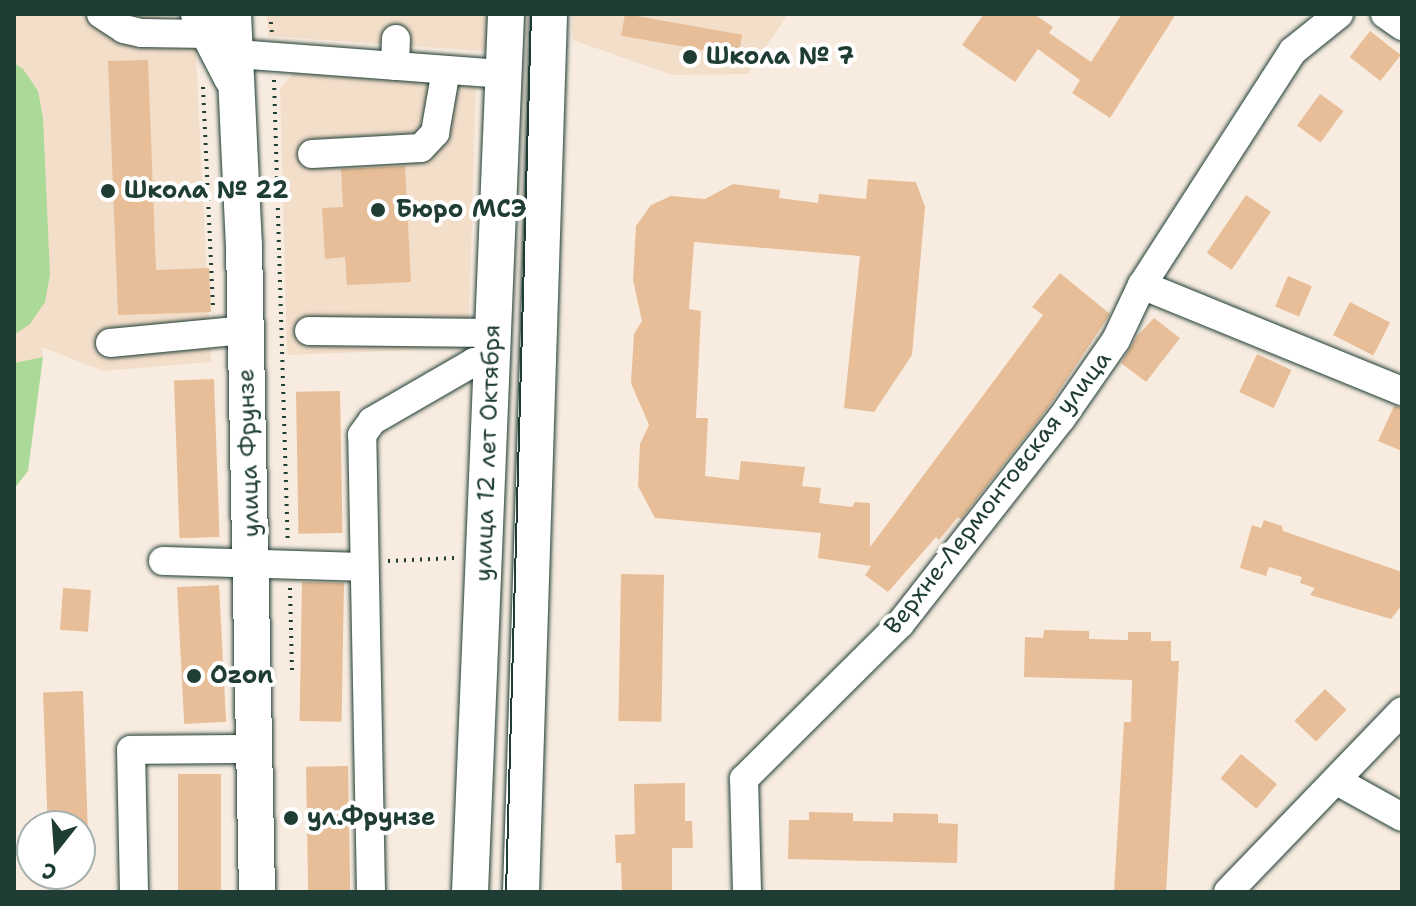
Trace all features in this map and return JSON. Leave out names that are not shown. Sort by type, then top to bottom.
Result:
[{"type":"main road","name":"улица 12 лет Октября","points":[[470,892],[506,14]]},
{"type":"main road","name":"улица 12 лет Октября","points":[[521,892],[549,14]]},
{"type":"main road","name":"улица Фрунзе","points":[[220,29],[238,90],[230,332],[252,564],[257,892]]},
{"type":"street","points":[[101,14],[124,29],[142,33],[220,29],[273,57],[395,52],[446,70],[504,74]]},
{"type":"street","name":"Верхне-Лермонтовская улица","points":[[747,892],[744,779],[900,624],[1061,419],[1116,340],[1142,285],[1293,51],[1339,14]]},
{"type":"street","points":[[1385,14],[1402,26]]},
{"type":"street","points":[[312,154],[421,148],[435,133],[446,70]]},
{"type":"street","points":[[1142,285],[1402,391]]},
{"type":"street","points":[[309,331],[492,348]]},
{"type":"street","points":[[110,343],[230,332]]},
{"type":"street","points":[[371,892],[362,435],[372,421],[474,362],[492,348]]},
{"type":"street","points":[[163,561],[364,564]]},
{"type":"street","points":[[1228,892],[1402,711]]},
{"type":"street","points":[[134,892],[131,750],[256,749]]},
{"type":"street","points":[[1337,781],[1402,817]]},
{"type":"path","points":[[270,14],[292,671]]},
{"type":"path","points":[[203,77],[230,332]]},
{"type":"path","points":[[364,564],[470,558]]},
{"type":"shaded area","name":"Школа № 22","points":[[14,14],[154,14],[195,34],[211,362],[103,371],[42,347],[43,357],[14,363]]},
{"type":"shaded area","points":[[267,14],[498,14],[497,52],[268,36]]},
{"type":"shaded area","name":"Школа № 7","points":[[572,14],[788,14],[748,74],[672,75],[573,40]]},
{"type":"shaded area","name":"Бюро МСЭ","points":[[295,71],[476,86],[468,348],[287,355],[280,88]]},
{"type":"green space","points":[[14,63],[23,69],[38,91],[43,118],[50,275],[45,302],[30,324],[14,335]]},
{"type":"green space","points":[[43,357],[28,471],[14,489],[14,363]]},
{"type":"building","points":[[625,14],[742,35],[738,56],[621,36]]},
{"type":"building","points":[[984,14],[1034,14],[1053,27],[1049,33],[1091,62],[1122,14],[1176,14],[1110,118],[1072,93],[1080,80],[1038,49],[1015,82],[962,45]]},
{"type":"building","points":[[1370,31],[1401,55],[1380,81],[1350,57]]},
{"type":"building","points":[[148,60],[156,270],[209,268],[211,312],[118,315],[108,61]]},
{"type":"building","points":[[1320,94],[1343,111],[1321,143],[1297,126]]},
{"type":"building","points":[[405,166],[411,282],[347,285],[345,257],[325,259],[322,208],[343,207],[341,169]]},
{"type":"building","points":[[868,179],[916,182],[925,207],[912,355],[874,412],[844,408],[860,256],[694,242],[689,309],[701,311],[696,418],[708,418],[705,476],[739,480],[741,461],[805,467],[802,486],[821,488],[819,503],[852,507],[855,502],[870,503],[870,547],[1043,315],[1032,307],[1060,273],[1110,314],[1047,409],[961,519],[958,517],[939,540],[936,537],[888,592],[865,575],[871,566],[818,558],[821,533],[655,518],[638,486],[640,444],[649,425],[631,383],[634,334],[642,321],[633,280],[636,226],[651,205],[671,196],[705,199],[733,184],[780,190],[779,198],[818,203],[819,194],[866,199]]},
{"type":"building","points":[[1246,195],[1271,212],[1232,270],[1207,253]]},
{"type":"building","points":[[1288,276],[1312,286],[1299,317],[1275,306]]},
{"type":"building","points":[[1350,302],[1390,322],[1373,355],[1333,335]]},
{"type":"building","points":[[1154,318],[1180,338],[1146,382],[1121,363],[1137,336]]},
{"type":"building","points":[[1257,354],[1291,370],[1274,408],[1239,392]]},
{"type":"building","points":[[214,379],[220,537],[180,538],[174,380]]},
{"type":"building","points":[[340,391],[342,533],[298,534],[296,392]]},
{"type":"building","points":[[1394,406],[1402,408],[1402,451],[1378,441]]},
{"type":"building","points":[[1264,520],[1282,526],[1283,531],[1402,572],[1402,605],[1391,619],[1310,595],[1315,588],[1300,583],[1302,577],[1269,567],[1266,576],[1240,568],[1252,525],[1261,528]]},
{"type":"building","points":[[621,574],[664,575],[661,722],[618,721]]},
{"type":"building","points":[[302,582],[344,583],[342,722],[300,721]]},
{"type":"building","points":[[219,585],[226,722],[184,724],[177,587]]},
{"type":"building","points":[[63,588],[91,590],[88,632],[60,630]]},
{"type":"building","points":[[1044,630],[1089,631],[1089,639],[1128,640],[1128,632],[1151,632],[1151,641],[1171,641],[1171,661],[1179,661],[1166,892],[1114,892],[1124,722],[1131,722],[1132,680],[1024,677],[1025,637],[1043,638]]},
{"type":"building","points":[[1325,689],[1347,710],[1316,741],[1294,721]]},
{"type":"building","points":[[83,691],[87,810],[47,810],[43,692]]},
{"type":"building","points":[[1241,754],[1277,784],[1256,809],[1220,779]]},
{"type":"building","points":[[348,766],[350,892],[308,892],[306,767]]},
{"type":"building","points":[[178,774],[221,774],[221,892],[178,892]]},
{"type":"building","points":[[685,783],[685,821],[692,821],[693,848],[672,848],[672,892],[622,892],[621,863],[616,863],[615,835],[635,834],[634,784]]},
{"type":"building","points":[[809,812],[853,813],[853,821],[893,822],[893,813],[938,814],[938,823],[958,824],[957,863],[788,859],[789,820],[809,820]]},
{"type":"tram line","points":[[506,892],[531,14]]},
{"type":"place","name":"Школа № 7","points":[[690,57]]},
{"type":"place","name":"Школа № 22","points":[[108,191]]},
{"type":"place","name":"Бюро МСЭ","points":[[378,210]]},
{"type":"place","name":"Ozon","points":[[194,676]]},
{"type":"place","name":"ул.Фрунзе","points":[[291,818]]}]
